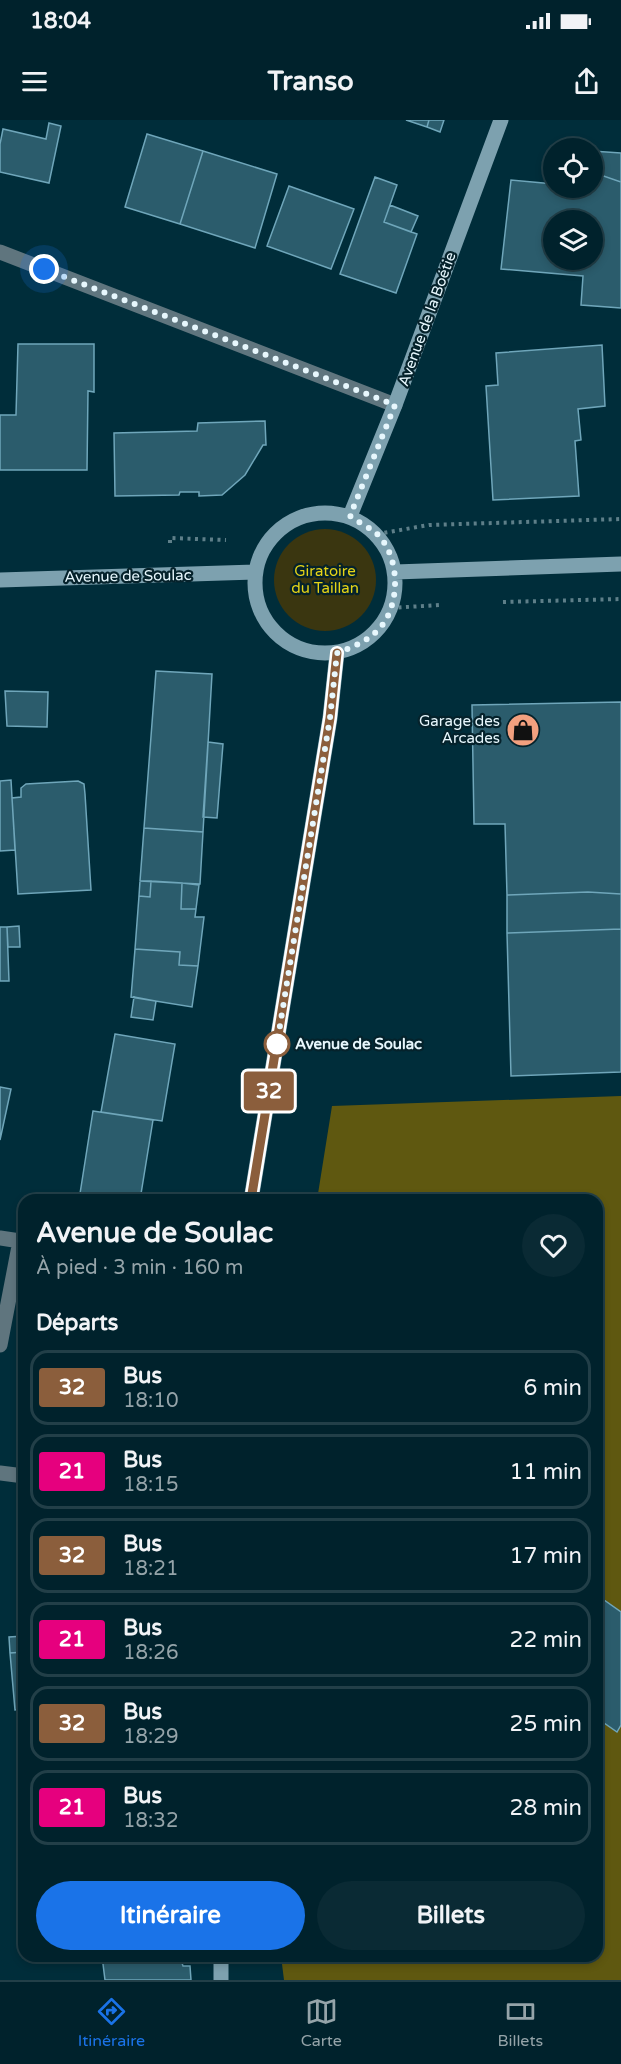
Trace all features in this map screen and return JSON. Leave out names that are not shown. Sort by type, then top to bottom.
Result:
[{"type":"main road","name":"Avenue de la Boétie","points":[[350,516],[395,405],[501,120]]},
{"type":"main road","points":[[317,512],[350,516],[376,534],[388,549],[395,572],[392,608],[381,627],[359,645],[337,653],[304,650],[281,638],[263,616],[256,592],[255,572],[267,542],[293,520],[317,512]]},
{"type":"main road","points":[[395,572],[621,564]]},
{"type":"main road","name":"Avenue de Soulac","points":[[0,580],[255,572]]},
{"type":"main road","points":[[252,1194],[330,718],[337,653]]},
{"type":"main road","points":[[220,1962],[221,1980]]},
{"type":"street","points":[[0,252],[395,405]]},
{"type":"street","points":[[0,1238],[18,1241]]},
{"type":"street","points":[[0,1345],[18,1251]]},
{"type":"street","points":[[0,1473],[18,1475]]},
{"type":"path","points":[[376,534],[429,525],[621,519]]},
{"type":"path","points":[[502,602],[621,598]]},
{"type":"path","points":[[392,608],[442,604]]},
{"type":"green space","name":"Giratoire du Taillan","points":[[325,529],[344,533],[361,544],[372,561],[376,580],[372,599],[361,616],[344,627],[325,631],[306,627],[289,616],[278,599],[274,580],[278,561],[289,544],[306,533]]},
{"type":"shaded area","points":[[621,1096],[621,1980],[284,1980],[282,1962],[603,1962],[603,1194],[318,1194],[332,1106]]},
{"type":"building","points":[[406,120],[429,120],[427,127]]},
{"type":"building","points":[[429,120],[444,120],[440,132],[427,127]]},
{"type":"building","points":[[49,123],[61,126],[49,183],[0,172],[0,144],[3,129],[46,139]]},
{"type":"building","points":[[147,134],[203,151],[180,224],[125,207]]},
{"type":"building","points":[[203,151],[277,174],[255,248],[180,224]]},
{"type":"building","points":[[603,152],[621,153],[621,182],[603,176]]},
{"type":"building","points":[[603,176],[621,182],[621,308],[581,305],[583,276],[501,269],[511,180],[543,183],[543,198],[603,198]]},
{"type":"building","points":[[375,177],[397,185],[384,222],[417,234],[396,293],[340,274]]},
{"type":"building","points":[[289,186],[354,209],[331,269],[267,246]]},
{"type":"building","points":[[390,205],[418,216],[411,232],[384,222]]},
{"type":"building","points":[[18,344],[94,344],[94,392],[88,391],[87,470],[0,470],[0,415],[16,415]]},
{"type":"building","points":[[602,345],[605,406],[578,409],[581,440],[575,441],[579,496],[493,500],[486,386],[498,385],[496,353]]},
{"type":"building","points":[[265,421],[266,445],[263,445],[245,475],[222,495],[199,496],[199,492],[180,492],[179,495],[115,496],[114,433],[197,431],[198,423]]},
{"type":"building","points":[[156,671],[212,674],[203,832],[144,828]]},
{"type":"building","points":[[5,691],[48,692],[47,727],[7,726]]},
{"type":"building","points":[[621,702],[621,894],[588,892],[507,895],[505,824],[474,824],[472,705]]},
{"type":"building","points":[[208,742],[223,744],[217,818],[203,817]]},
{"type":"building","points":[[11,780],[15,850],[0,851],[0,781]]},
{"type":"building","points":[[78,781],[84,784],[91,890],[18,894],[12,798],[21,797],[21,788],[26,784]]},
{"type":"building","points":[[144,828],[203,832],[200,884],[140,881]]},
{"type":"building","points":[[140,881],[151,881],[150,897],[139,896]]},
{"type":"building","points":[[151,881],[182,883],[181,909],[196,909],[195,917],[204,917],[198,966],[179,965],[180,952],[135,949],[139,896],[150,897]]},
{"type":"building","points":[[182,883],[199,885],[196,909],[181,909]]},
{"type":"building","points":[[588,892],[621,894],[621,929],[507,933],[507,895]]},
{"type":"building","points":[[19,926],[20,947],[8,947],[7,927]]},
{"type":"building","points":[[0,927],[7,927],[9,981],[0,981]]},
{"type":"building","points":[[621,929],[621,1072],[511,1076],[507,933]]},
{"type":"building","points":[[135,949],[180,952],[179,965],[198,966],[192,1007],[131,997]]},
{"type":"building","points":[[134,997],[156,1001],[153,1020],[131,1017]]},
{"type":"building","points":[[115,1034],[175,1044],[162,1121],[101,1112]]},
{"type":"building","points":[[0,1087],[11,1089],[0,1140]]},
{"type":"building","points":[[93,1111],[153,1120],[141,1194],[80,1194]]},
{"type":"building","points":[[603,1599],[621,1612],[621,1725],[617,1732],[603,1722]]},
{"type":"building","points":[[18,1636],[18,1652],[10,1653],[9,1637]]},
{"type":"building","points":[[18,1652],[18,1710],[15,1710],[10,1653]]},
{"type":"building","points":[[103,1962],[182,1962],[183,1966],[190,1966],[191,1980],[105,1980]]},
{"type":"bus line","name":"32","points":[[252,1194],[330,718],[337,653]]},
{"type":"place","name":"Garage des Arcades","points":[[523,730]]},
{"type":"place","name":"Avenue de Soulac","points":[[277,1044]]},
{"type":"route","points":[[44,269],[395,405],[350,516],[376,534],[388,549],[395,572],[392,608],[381,627],[359,645],[337,653],[330,718],[277,1044]]}]
